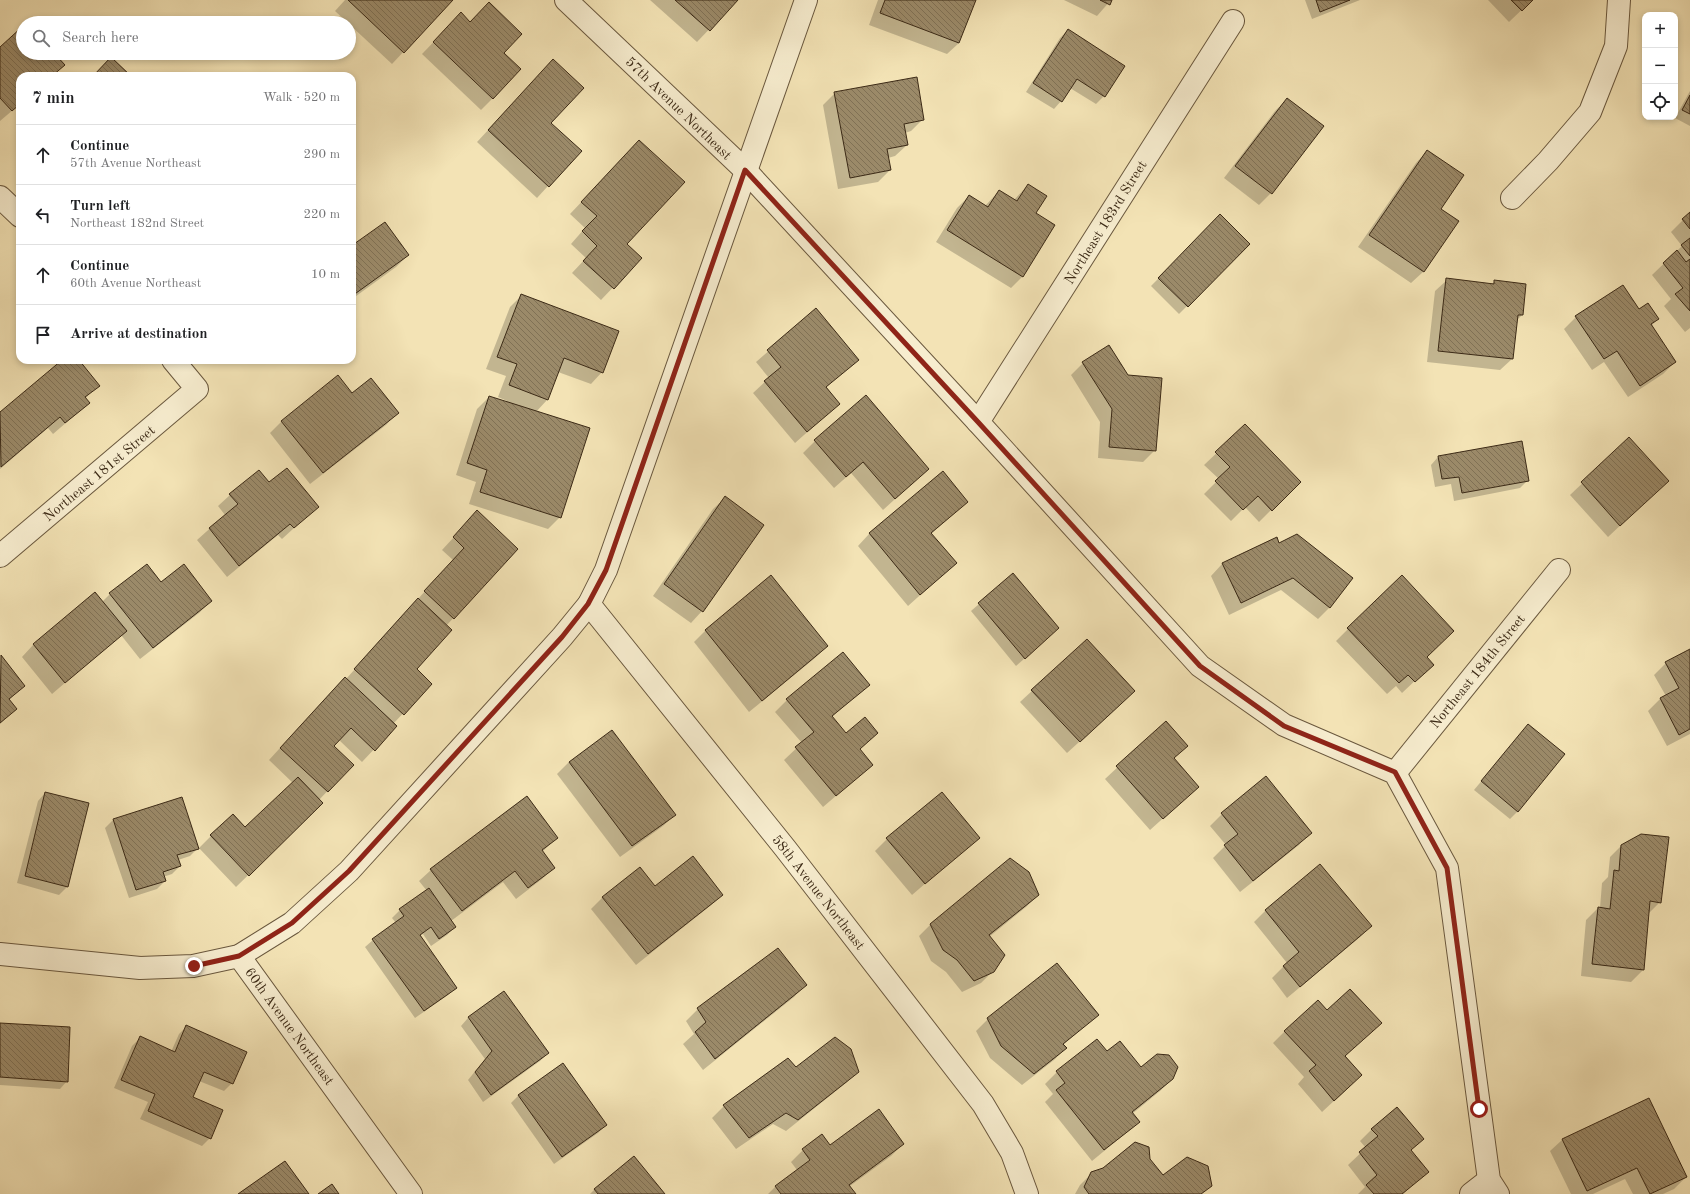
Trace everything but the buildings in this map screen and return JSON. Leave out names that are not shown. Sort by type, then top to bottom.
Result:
[{"type":"street","name":"57th Avenue Northeast","points":[[566,0],[745,170],[978,422],[1200,666],[1284,726],[1395,772]]},
{"type":"street","points":[[239,956],[292,923],[349,871],[562,637],[588,604],[606,570],[745,170],[806,0]]},
{"type":"street","points":[[1512,198],[1548,161],[1590,112],[1616,46],[1619,0]]},
{"type":"street","name":"Northeast 183rd Street","points":[[978,422],[1233,21]]},
{"type":"street","points":[[0,197],[16,212]]},
{"type":"street","name":"Northeast 181st Street","points":[[0,556],[198,389],[176,364]]},
{"type":"street","name":"Northeast 184th Street","points":[[1395,772],[1559,570]]},
{"type":"street","name":"58th Avenue Northeast","points":[[588,604],[785,848],[982,1104],[1012,1153],[1027,1194]]},
{"type":"street","points":[[1395,772],[1447,868],[1493,1187],[1471,1194]]},
{"type":"street","name":"60th Avenue Northeast","points":[[0,954],[140,968],[194,966],[239,956],[411,1194]]},
{"type":"route","points":[[194,966],[239,956],[292,923],[349,871],[562,637],[588,604],[606,570],[660,419],[745,170],[978,422],[1200,666],[1284,726],[1395,772],[1447,868],[1479,1109]]}]
